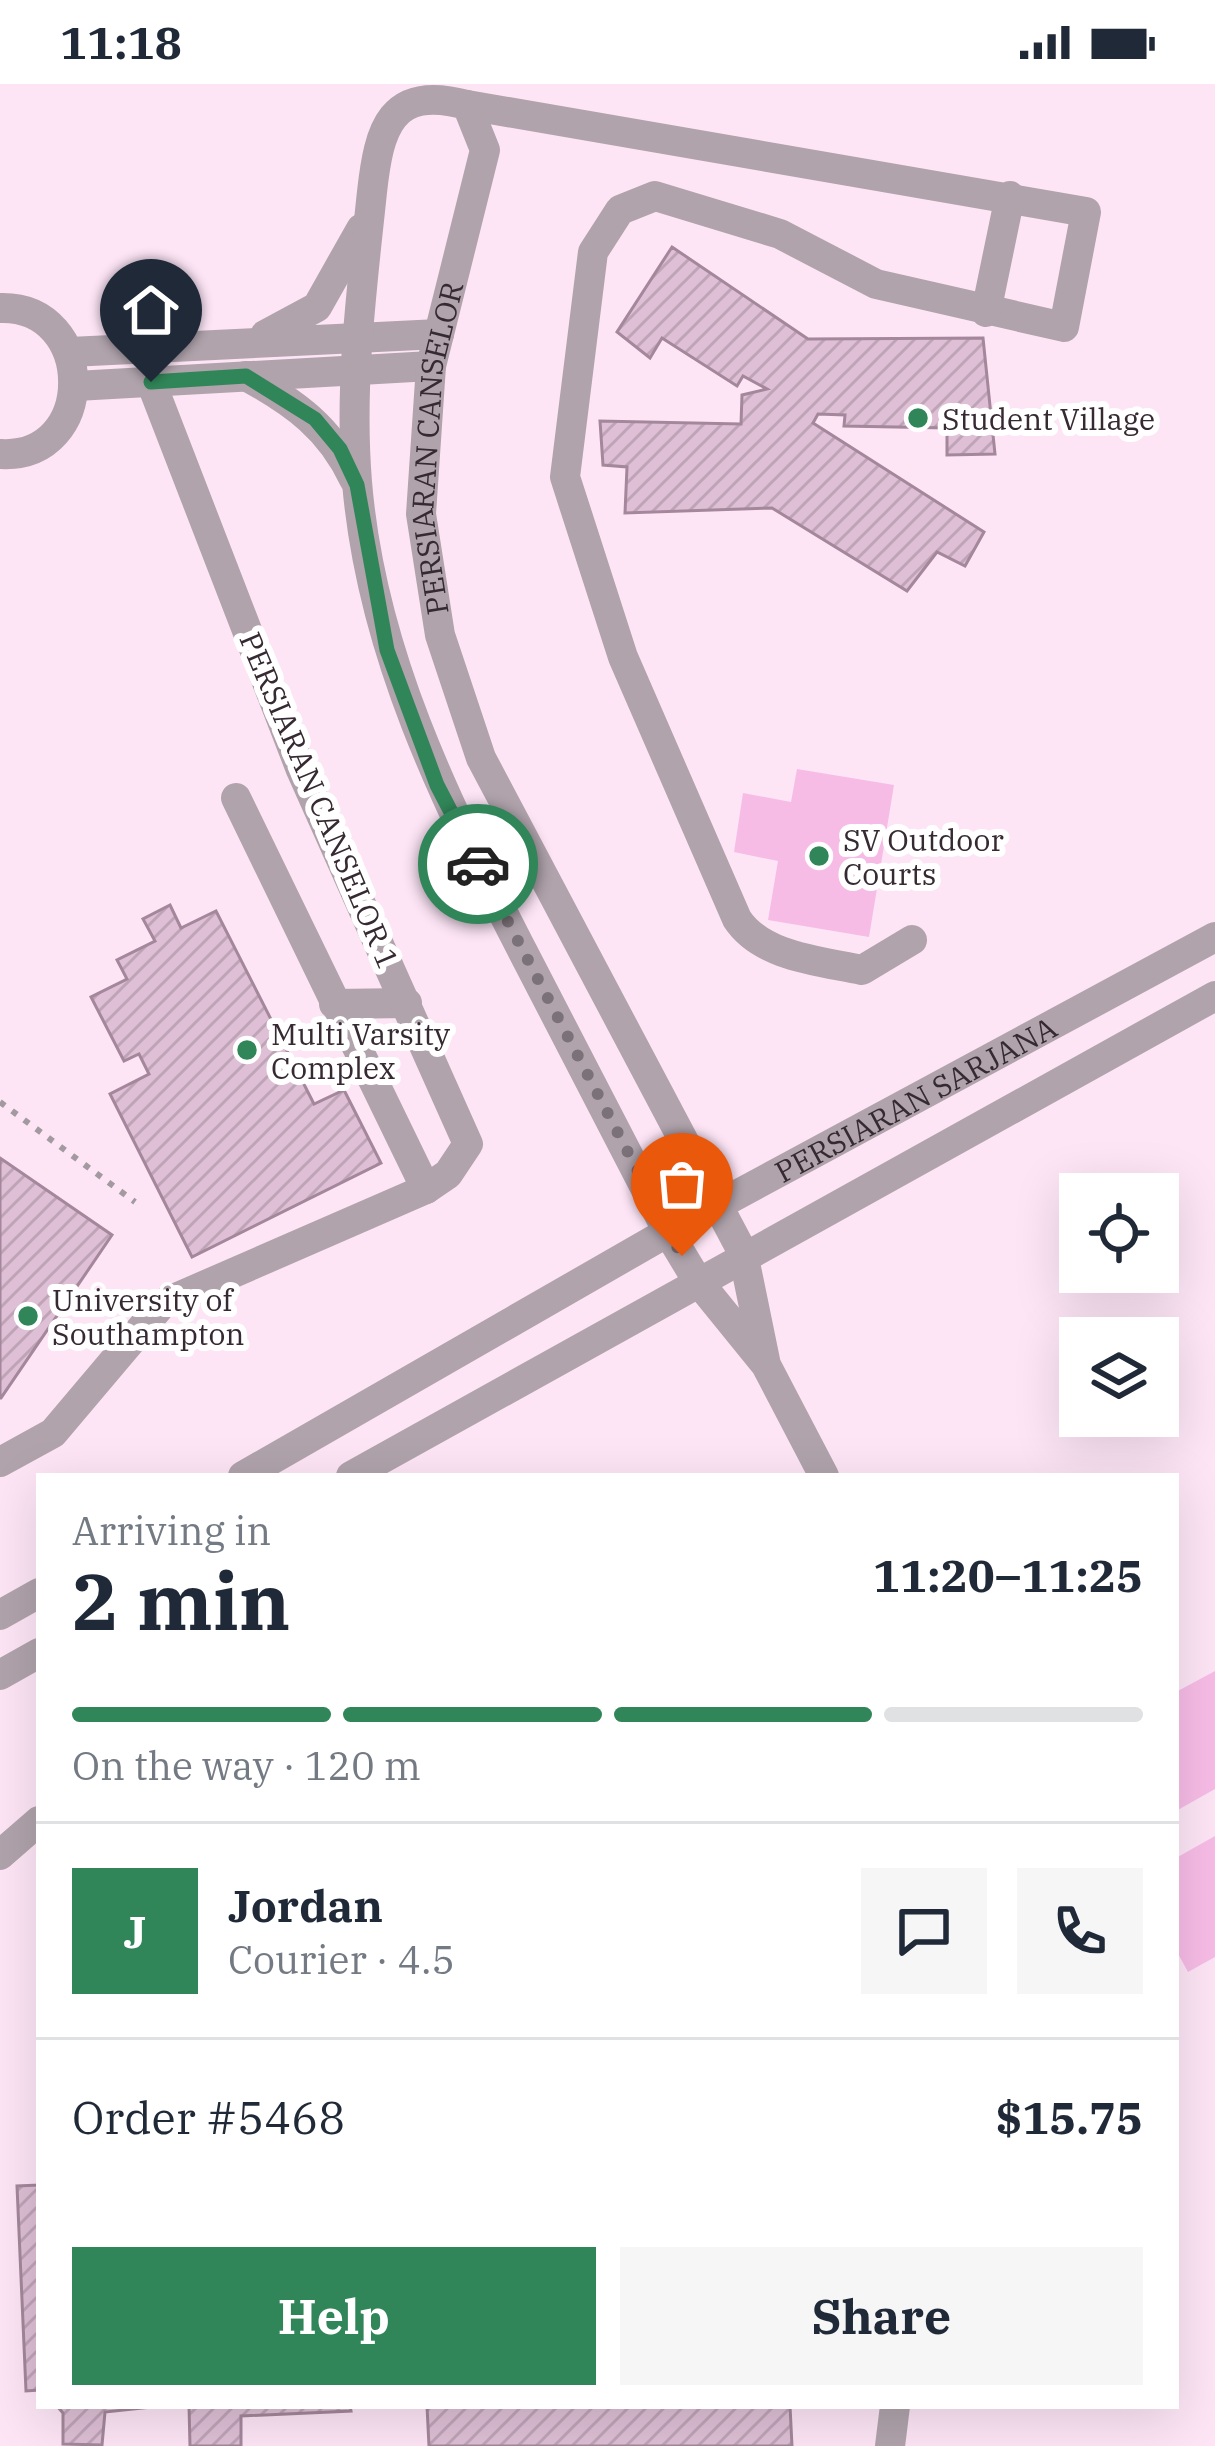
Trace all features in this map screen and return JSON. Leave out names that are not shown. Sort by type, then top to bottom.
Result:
[{"type":"street","name":"PERSIARAN CANSELOR","points":[[439,95],[467,105],[485,150],[430,366],[422,514],[440,635],[481,758],[743,1253],[766,1366],[697,1280],[668,1232],[437,785],[387,650],[357,485],[353,370],[378,133],[405,104],[439,95]]},
{"type":"street","points":[[467,105],[1086,212],[1064,326],[876,284],[780,234],[655,196],[620,210],[593,252],[565,477],[623,657],[748,936],[793,956],[862,970],[912,940]]},
{"type":"street","points":[[986,312],[1010,196]]},
{"type":"street","points":[[248,343],[317,308],[370,212]]},
{"type":"street","points":[[0,308],[36,316],[56,331],[70,352],[76,386],[70,411],[48,440],[0,454]]},
{"type":"street","points":[[70,352],[439,334]]},
{"type":"street","points":[[76,386],[430,366]]},
{"type":"street","points":[[246,376],[315,419],[340,449],[357,485]]},
{"type":"street","name":"PERSIARAN CANSELOR 1","points":[[0,1462],[53,1433],[162,1304],[426,1190],[448,1174],[468,1144],[301,770],[151,382]]},
{"type":"street","points":[[236,799],[426,1190]]},
{"type":"street","name":"PERSIARAN SARJANA","points":[[248,1473],[668,1232],[1215,937]]},
{"type":"street","name":"PERSIARAN SARJANA","points":[[356,1473],[743,1253],[1215,996]]},
{"type":"street","points":[[334,1004],[407,1003]]},
{"type":"street","points":[[766,1366],[822,1473]]},
{"type":"street","points":[[0,1615],[36,1595]]},
{"type":"street","points":[[0,1675],[36,1655]]},
{"type":"street","points":[[0,1855],[36,1824]]},
{"type":"street","points":[[890,2446],[895,2409]]},
{"type":"path","points":[[0,1102],[134,1202]]},
{"type":"shaded area","points":[[0,84],[1215,84],[1215,2446],[0,2446]]},
{"type":"shaded area","name":"SV Outdoor Courts","points":[[797,769],[894,785],[869,937],[768,920],[778,861],[734,852],[743,793],[791,802]]},
{"type":"shaded area","points":[[1215,1671],[1215,1789],[1179,1809],[1179,1690]]},
{"type":"shaded area","points":[[1215,1836],[1215,1957],[1188,1972],[1179,1956],[1179,1856]]},
{"type":"building","name":"Student Village","points":[[672,247],[808,339],[983,338],[995,454],[947,455],[947,428],[844,426],[845,415],[818,414],[813,423],[984,532],[965,566],[937,552],[907,591],[772,508],[625,513],[627,467],[603,465],[600,421],[741,424],[742,395],[767,389],[743,376],[737,386],[662,338],[650,358],[617,332]]},
{"type":"building","points":[[170,905],[181,928],[216,911],[314,1104],[344,1090],[381,1163],[192,1257],[110,1094],[149,1074],[139,1054],[124,1061],[91,997],[127,979],[117,960],[155,941],[143,919]]},
{"type":"building","name":"University of Southampton","points":[[0,1158],[112,1235],[1,1398],[0,1398]]},
{"type":"building","points":[[36,2185],[36,2390],[26,2391],[17,2186]]},
{"type":"building","points":[[60,2409],[133,2409],[105,2412],[102,2445],[63,2444]]},
{"type":"building","points":[[189,2409],[351,2409],[241,2416],[241,2446],[190,2446]]},
{"type":"building","points":[[427,2409],[790,2409],[792,2446],[429,2446]]},
{"type":"way so far","points":[[478,864],[682,1256]]},
{"type":"place","name":"Student Village","points":[[918,418]]},
{"type":"place","name":"SV Outdoor Courts","points":[[819,856]]},
{"type":"place","name":"Multi Varsity Complex","points":[[247,1050]]},
{"type":"place","name":"University of Southampton","points":[[28,1316]]},
{"type":"route","points":[[151,382],[246,376],[315,419],[340,449],[357,485],[387,650],[437,785],[478,864]]}]
